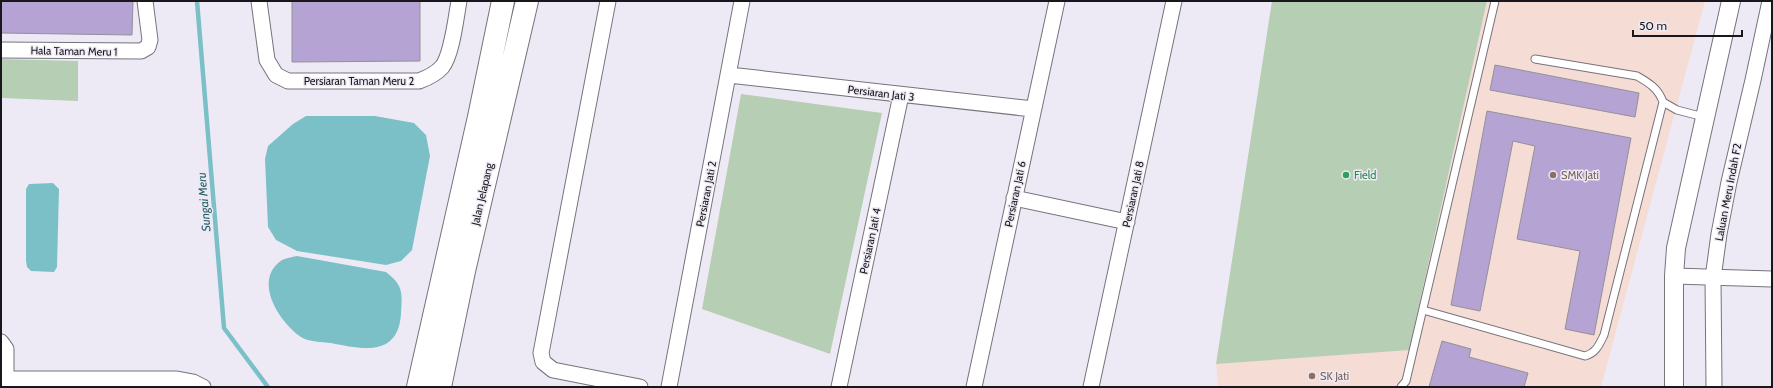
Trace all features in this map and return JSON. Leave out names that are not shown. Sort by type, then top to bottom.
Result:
[{"type":"main road","name":"Jalan Jelapang","points":[[418,387],[478,125],[503,1]]},
{"type":"main road","name":"Jalan Jelapang","points":[[440,387],[464,271],[527,1]]},
{"type":"street","name":"Hala Taman Meru 1","points":[[1,50],[135,52],[146,49],[150,40],[145,1]]},
{"type":"street","name":"Persiaran Taman Meru 2","points":[[259,1],[267,60],[276,75],[288,81],[419,81],[432,76],[443,66],[451,45],[459,1]]},
{"type":"street","points":[[608,1],[541,354],[543,362],[553,370],[640,387]]},
{"type":"street","name":"Persiaran Jati 2","points":[[669,387],[742,1]]},
{"type":"street","name":"Persiaran Jati 6","points":[[974,387],[1057,1]]},
{"type":"street","name":"Persiaran Jati 8","points":[[1092,387],[1174,1]]},
{"type":"street","points":[[1674,387],[1674,276],[1676,248],[1731,1]]},
{"type":"street","name":"Laluan Meru Indah F2","points":[[1714,387],[1713,278],[1729,182],[1770,1]]},
{"type":"street","name":"Persiaran Jati 3","points":[[729,75],[1033,109]]},
{"type":"street","name":"Persiaran Jati 4","points":[[840,387],[901,95]]},
{"type":"street","points":[[1014,198],[1127,222]]},
{"type":"street","points":[[1674,276],[1772,279]]},
{"type":"street","points":[[1,342],[6,349],[6,383],[177,379],[193,382],[203,387]]},
{"type":"lane","points":[[1401,387],[1406,381],[1495,1]]},
{"type":"lane","points":[[1423,310],[1585,356],[1592,354],[1599,346],[1604,335],[1663,102],[1660,93],[1651,84],[1637,76],[1535,59]]},
{"type":"lane","points":[[1663,102],[1677,110],[1704,117]]},
{"type":"shaded area","name":"SMK Jati","points":[[1487,1],[1705,1],[1601,387],[1218,387],[1216,364],[1409,349]]},
{"type":"green space","name":"Field","points":[[1272,1],[1487,1],[1409,350],[1216,364]]},
{"type":"green space","points":[[1,59],[78,61],[78,101],[1,98]]},
{"type":"green space","points":[[741,94],[882,113],[830,354],[702,309]]},
{"type":"water","points":[[306,116],[375,116],[414,123],[426,135],[430,156],[412,250],[401,261],[386,265],[297,251],[276,240],[268,227],[265,159],[268,146],[293,124]]},
{"type":"water","points":[[53,183],[59,189],[57,267],[54,272],[31,271],[27,267],[26,261],[26,189],[29,184]]},
{"type":"water","points":[[297,256],[386,272],[392,277],[401,290],[402,301],[398,328],[393,338],[385,344],[366,348],[316,342],[301,337],[277,311],[269,289],[269,278],[273,268],[282,260]]},
{"type":"building","points":[[1,1],[133,1],[132,35],[1,33]]},
{"type":"building","points":[[292,1],[420,1],[420,61],[292,62]]},
{"type":"building","points":[[1495,65],[1639,93],[1635,117],[1490,90]]},
{"type":"building","points":[[1487,111],[1631,138],[1594,335],[1565,329],[1580,251],[1517,239],[1535,146],[1513,141],[1480,311],[1451,305]]},
{"type":"building","points":[[1442,341],[1471,349],[1469,357],[1528,373],[1524,387],[1429,387]]},
{"type":"waterway","name":"Sungai Meru","points":[[197,1],[224,328],[268,387]]},
{"type":"place","name":"Field","points":[[1346,175]]},
{"type":"place","name":"SMK Jati","points":[[1553,175]]},
{"type":"place","name":"SK Jati","points":[[1312,376]]}]
